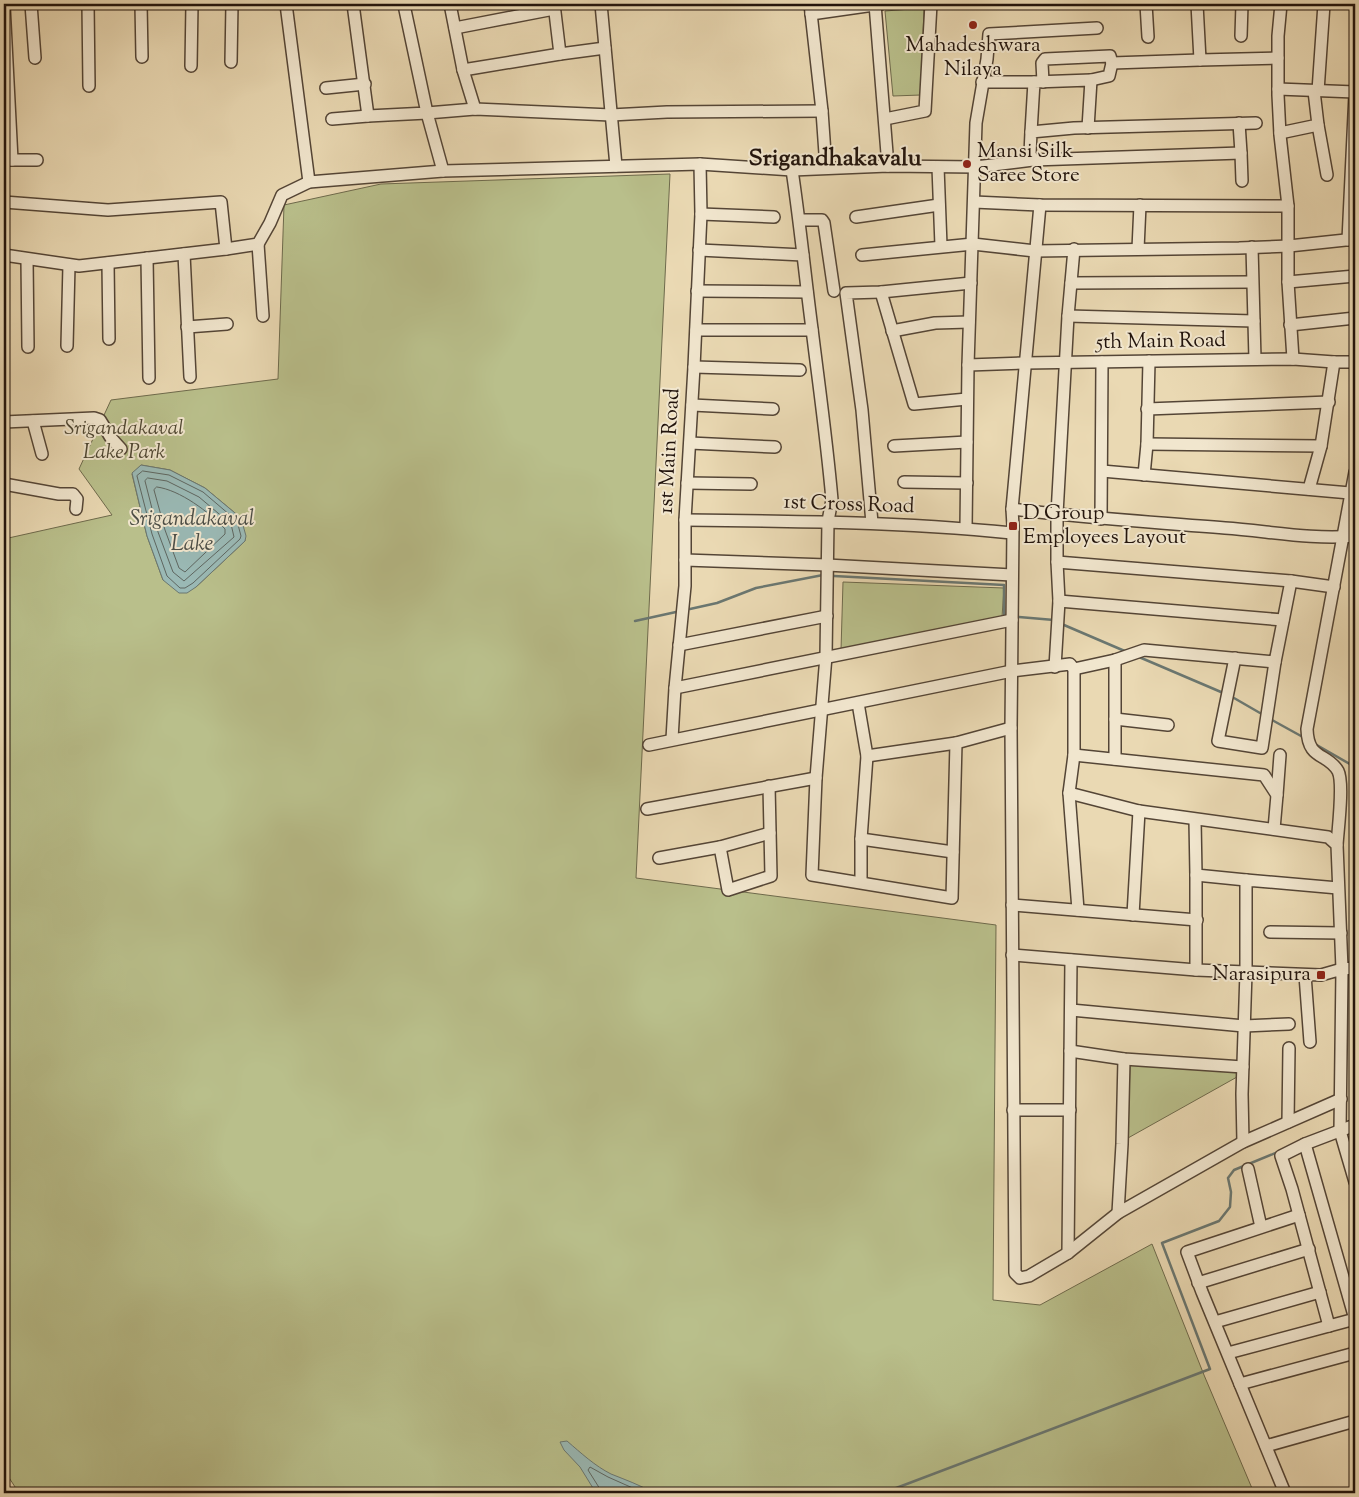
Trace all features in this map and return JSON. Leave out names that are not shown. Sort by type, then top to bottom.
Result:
[{"type":"street","points":[[4,4],[8,160],[37,160]]},
{"type":"street","points":[[31,4],[35,58]]},
{"type":"street","points":[[88,4],[88,86]]},
{"type":"street","points":[[141,4],[142,57]]},
{"type":"street","points":[[191,66],[192,4]]},
{"type":"street","points":[[231,62],[232,4]]},
{"type":"street","points":[[286,4],[309,182]]},
{"type":"street","points":[[354,4],[368,116]]},
{"type":"street","points":[[402,4],[404,5],[443,171]]},
{"type":"street","points":[[450,4],[463,70],[475,109]]},
{"type":"street","points":[[601,4],[616,166]]},
{"type":"street","points":[[826,168],[811,9],[878,4],[888,166]]},
{"type":"street","points":[[885,119],[925,111],[930,4]]},
{"type":"street","points":[[1146,4],[1148,37]]},
{"type":"street","points":[[1197,4],[1200,60]]},
{"type":"street","points":[[1241,36],[1242,4]]},
{"type":"street","points":[[1281,4],[1278,89],[1280,133],[1288,206],[1288,282],[1293,358]]},
{"type":"street","points":[[1324,4],[1316,91],[1318,126],[1327,175]]},
{"type":"street","points":[[455,28],[554,6],[560,54]]},
{"type":"street","points":[[966,528],[967,399],[976,123],[987,60],[989,34],[1097,28]]},
{"type":"street","points":[[463,70],[605,48]]},
{"type":"street","points":[[982,82],[1038,82],[1091,80],[1109,76],[1112,63],[1110,56],[1045,59],[1042,63],[1038,82],[1031,132],[1030,154],[1033,160]]},
{"type":"street","points":[[1112,63],[1278,58]]},
{"type":"street","points":[[1088,128],[1091,80]]},
{"type":"street","points":[[326,88],[365,84]]},
{"type":"street","points":[[862,255],[973,244],[1035,251],[1289,246],[1352,239],[1355,92],[1278,89]]},
{"type":"street","points":[[332,118],[475,109],[611,115],[667,112],[822,110]]},
{"type":"street","points":[[1239,123],[1242,181]]},
{"type":"street","points":[[1031,132],[1074,128],[1256,123]]},
{"type":"street","points":[[1280,133],[1318,126]]},
{"type":"street","points":[[263,316],[258,244],[270,223],[282,194],[309,182],[443,171],[700,164],[792,170],[888,166],[976,167],[1033,160],[1241,153]]},
{"type":"street","name":"1st Main Road","points":[[672,739],[685,586],[685,520],[701,214],[700,164]]},
{"type":"street","points":[[938,167],[941,246]]},
{"type":"street","points":[[792,170],[800,220],[807,292],[827,442],[832,500],[828,521],[826,656],[816,778],[812,875],[952,898],[956,743]]},
{"type":"street","points":[[4,202],[108,210],[221,202],[226,249]]},
{"type":"street","points":[[974,202],[1040,205],[1288,206]]},
{"type":"street","points":[[856,217],[939,205]]},
{"type":"street","points":[[1040,205],[1012,509],[1011,728],[1015,1273],[1020,1278],[1029,1276],[1068,1253],[1118,1213],[1243,1142],[1341,1101]]},
{"type":"street","points":[[1138,249],[1140,206]]},
{"type":"street","points":[[701,214],[774,217]]},
{"type":"street","points":[[800,220],[817,218],[824,223],[834,291]]},
{"type":"street","points":[[4,255],[79,266],[258,244]]},
{"type":"street","points":[[1252,247],[1255,359]]},
{"type":"street","points":[[1055,667],[1059,601],[1057,514],[1068,316],[1074,249]]},
{"type":"street","points":[[699,250],[803,254]]},
{"type":"street","points":[[184,254],[190,377]]},
{"type":"street","points":[[147,258],[149,378]]},
{"type":"street","points":[[27,259],[28,347]]},
{"type":"street","points":[[108,263],[109,339]]},
{"type":"street","points":[[67,346],[69,265]]},
{"type":"street","points":[[1288,282],[1355,276]]},
{"type":"street","points":[[1071,283],[1252,282]]},
{"type":"street","points":[[872,524],[862,410],[846,294],[971,283]]},
{"type":"street","points":[[698,291],[807,292]]},
{"type":"street","points":[[881,292],[914,404],[967,399]]},
{"type":"street","points":[[1068,316],[1254,321]]},
{"type":"street","points":[[1290,325],[1355,318]]},
{"type":"street","points":[[892,332],[935,323],[969,322]]},
{"type":"street","points":[[187,327],[227,324]]},
{"type":"street","points":[[696,330],[812,330]]},
{"type":"street","name":"5th Main Road","points":[[968,365],[1293,358],[1355,362]]},
{"type":"street","points":[[1144,475],[1148,361]]},
{"type":"street","points":[[1101,518],[1102,362]]},
{"type":"street","points":[[1309,489],[1321,446],[1334,362]]},
{"type":"street","points":[[694,367],[800,370]]},
{"type":"street","points":[[1147,409],[1329,402]]},
{"type":"street","points":[[692,405],[773,409]]},
{"type":"street","points":[[4,422],[94,418],[100,420],[111,438],[121,449]]},
{"type":"street","points":[[33,421],[42,454]]},
{"type":"street","points":[[894,446],[967,442]]},
{"type":"street","points":[[690,443],[775,447]]},
{"type":"street","points":[[1146,444],[1321,446]]},
{"type":"street","points":[[1102,471],[1350,494]]},
{"type":"street","points":[[1355,472],[1307,729],[1309,745],[1315,753],[1337,770],[1341,781],[1337,845],[1342,969],[1340,1131],[1355,1182]]},
{"type":"street","points":[[904,482],[967,483]]},
{"type":"street","points":[[687,483],[751,484]]},
{"type":"street","points":[[4,484],[59,494],[73,494],[77,499],[76,509]]},
{"type":"street","points":[[1012,509],[1288,534],[1355,536]]},
{"type":"street","name":"1st Cross Road","points":[[685,520],[828,521],[966,528],[1012,533]]},
{"type":"street","points":[[685,560],[827,565],[1012,575]]},
{"type":"street","points":[[1057,562],[1291,581],[1334,587]]},
{"type":"street","points":[[1234,658],[1218,741],[1262,748],[1275,662],[1291,581]]},
{"type":"street","points":[[1059,601],[1283,620]]},
{"type":"street","points":[[679,645],[827,616]]},
{"type":"street","points":[[675,688],[826,656],[1012,620]]},
{"type":"street","points":[[1074,669],[1116,660],[1144,650],[1275,662]]},
{"type":"street","points":[[1116,660],[1116,759]]},
{"type":"street","points":[[649,744],[1012,671],[1070,664],[1074,669],[1074,755],[1069,793],[1078,910]]},
{"type":"street","points":[[858,703],[867,756],[861,838],[861,882]]},
{"type":"street","points":[[1116,719],[1168,725]]},
{"type":"street","points":[[867,756],[956,743],[1011,728]]},
{"type":"street","points":[[1074,755],[1264,775],[1277,795]]},
{"type":"street","points":[[1274,829],[1280,755]]},
{"type":"street","points":[[647,809],[816,778]]},
{"type":"street","points":[[720,846],[728,890],[770,876],[769,786]]},
{"type":"street","points":[[1069,793],[1139,811],[1328,837],[1337,845]]},
{"type":"street","points":[[1133,915],[1139,811]]},
{"type":"street","points":[[1195,820],[1196,970]]},
{"type":"street","points":[[659,858],[720,846],[770,833]]},
{"type":"street","points":[[861,838],[953,852]]},
{"type":"street","points":[[1196,875],[1338,888]]},
{"type":"street","points":[[1243,1142],[1246,880]]},
{"type":"street","points":[[1012,905],[1197,920]]},
{"type":"street","points":[[1270,932],[1341,933]]},
{"type":"street","points":[[1012,955],[1196,970],[1306,975],[1321,975],[1342,969],[1355,968]]},
{"type":"street","points":[[1068,1253],[1071,960]]},
{"type":"street","points":[[1306,975],[1310,1042]]},
{"type":"street","points":[[1071,1010],[1244,1026],[1289,1024]]},
{"type":"street","points":[[1288,1122],[1289,1048]]},
{"type":"street","points":[[1070,1051],[1124,1059],[1243,1066]]},
{"type":"street","points":[[1118,1213],[1124,1059]]},
{"type":"street","points":[[1013,1110],[1070,1110]]},
{"type":"street","points":[[1329,1326],[1282,1156],[1305,1144],[1355,1125]]},
{"type":"street","points":[[1228,1353],[1355,1319],[1305,1144]]},
{"type":"street","points":[[1248,1169],[1261,1227]]},
{"type":"street","points":[[1285,1493],[1187,1252],[1299,1215]]},
{"type":"street","points":[[1198,1282],[1309,1249]]},
{"type":"street","points":[[1214,1322],[1320,1292]]},
{"type":"street","points":[[1240,1384],[1355,1353]]},
{"type":"street","points":[[1266,1446],[1355,1421]]},
{"type":"green space","points":[[924,8],[921,95],[893,96],[885,11]]},
{"type":"green space","name":"Srigandakaval Lake Park","points":[[670,174],[636,878],[996,925],[993,1300],[1040,1305],[1152,1244],[1204,1375],[1254,1493],[19,1493],[4,1470],[4,539],[112,515],[79,469],[111,400],[278,379],[284,205],[381,184]],"holes":[[[141,465],[170,470],[205,488],[241,518],[245,541],[196,587],[163,580],[147,536],[132,474]]]},
{"type":"green space","points":[[843,582],[1004,588],[1002,617],[841,650]]},
{"type":"green space","points":[[1130,1065],[1237,1070],[1237,1077],[1128,1138]]},
{"type":"water","name":"Srigandakaval Lake","points":[[141,465],[170,470],[205,488],[241,518],[246,536],[245,541],[196,587],[187,593],[179,593],[163,580],[147,536],[132,473]]},
{"type":"water","points":[[567,1441],[605,1471],[654,1493],[596,1493],[580,1467],[564,1450],[560,1442]]},
{"type":"waterway","points":[[690,609],[717,603],[756,588],[823,575]]},
{"type":"waterway","points":[[834,576],[1004,585],[1004,615]]},
{"type":"waterway","points":[[635,621],[676,612]]},
{"type":"waterway","points":[[1019,617],[1054,620]]},
{"type":"waterway","points":[[1064,625],[1127,652]]},
{"type":"waterway","points":[[1139,657],[1221,692]]},
{"type":"waterway","points":[[1234,698],[1260,713]]},
{"type":"waterway","points":[[1272,720],[1301,736]]},
{"type":"waterway","points":[[1315,744],[1355,767]]},
{"type":"waterway","points":[[1347,1122],[1355,1118]]},
{"type":"waterway","points":[[883,1493],[1210,1369],[1162,1243],[1219,1221],[1230,1207],[1231,1192],[1228,1178],[1234,1170],[1278,1152]]},
{"type":"place","name":"Mahadeshwara Nilaya","points":[[973,25]]},
{"type":"place","name":"Mansi Silk Saree Store","points":[[967,164]]},
{"type":"place","name":"D Group Employees Layout","points":[[1013,526]]},
{"type":"place","name":"Narasipura","points":[[1321,975]]},
{"type":"district","name":"Srigandhakavalu","points":[[835,159]]}]
